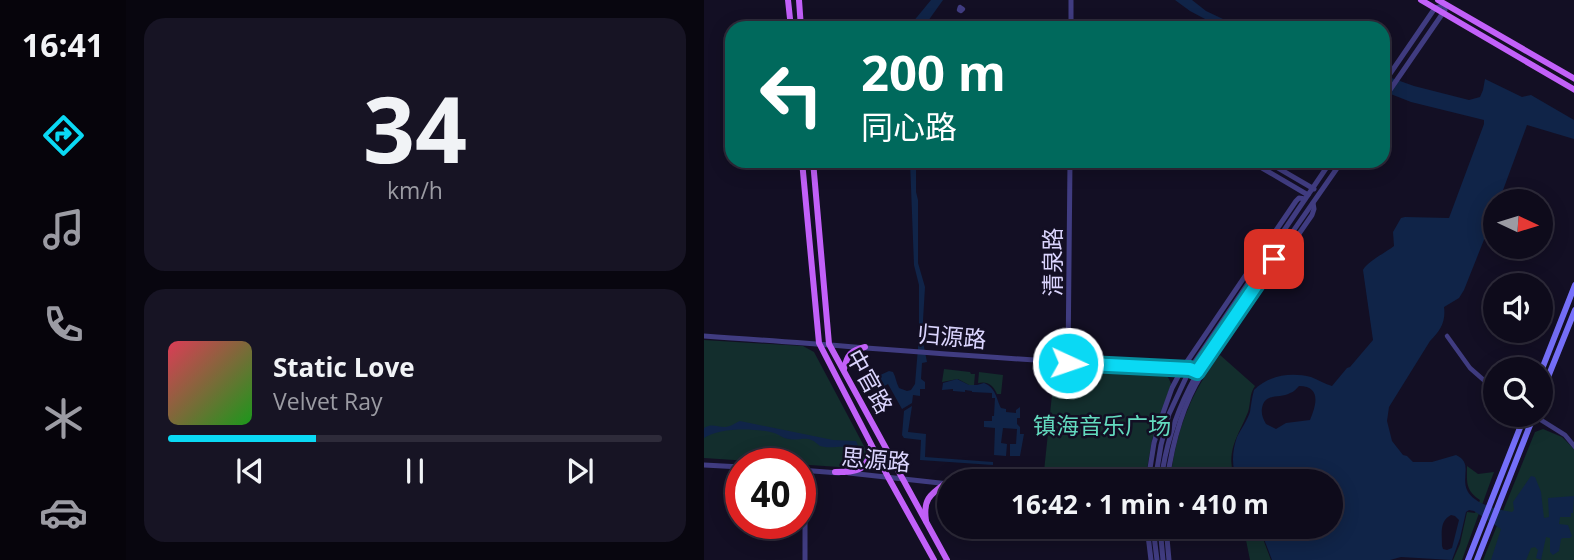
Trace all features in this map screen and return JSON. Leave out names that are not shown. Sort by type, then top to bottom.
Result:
[{"type":"main road","points":[[788,0],[790,21]]},
{"type":"main road","points":[[799,0],[800,21]]},
{"type":"main road","points":[[1421,0],[1435,8],[1447,6],[1574,79]]},
{"type":"main road","points":[[1438,0],[1574,89]]},
{"type":"main road","name":"中官路","points":[[804,168],[819,344],[934,560]]},
{"type":"main road","name":"中官路","points":[[814,168],[829,344],[947,560]]},
{"type":"main road","points":[[1546,357],[1574,285]]},
{"type":"main road","points":[[1553,364],[1574,310]]},
{"type":"main road","points":[[844,369],[850,354],[855,349],[865,347]]},
{"type":"main road","points":[[1468,560],[1520,427]]},
{"type":"main road","points":[[1477,560],[1528,427]]},
{"type":"main road","points":[[835,472],[850,472],[863,468],[869,459],[871,443]]},
{"type":"main road","points":[[927,526],[926,503],[931,493],[937,489]]},
{"type":"street","points":[[1071,21],[1072,0]]},
{"type":"street","points":[[1390,89],[1447,6]]},
{"type":"street","points":[[1390,74],[1435,8]]},
{"type":"street","name":"清泉路","points":[[1068,363],[1070,168]]},
{"type":"street","points":[[1261,168],[1314,201]]},
{"type":"street","points":[[1278,168],[1320,193]]},
{"type":"street","points":[[1157,469],[1169,414],[1190,369],[1326,168]]},
{"type":"street","points":[[1163,469],[1173,425],[1197,372],[1337,168]]},
{"type":"street","points":[[1150,469],[1162,416],[1182,369],[1296,201],[1306,197]]},
{"type":"street","points":[[1169,469],[1179,424],[1202,374],[1312,215],[1314,201]]},
{"type":"street","name":"归源路","points":[[704,336],[1068,363],[1190,369],[1197,372]]},
{"type":"street","points":[[1447,337],[1470,368],[1483,379]]},
{"type":"street","points":[[1552,427],[1565,435],[1574,447]]},
{"type":"street","points":[[704,465],[725,466]]},
{"type":"street","name":"思源路","points":[[816,471],[937,482]]},
{"type":"street","points":[[805,539],[805,560]]},
{"type":"street","points":[[1148,539],[1151,560]]},
{"type":"street","points":[[1154,539],[1157,560]]},
{"type":"street","points":[[1161,539],[1163,560]]},
{"type":"street","points":[[1167,539],[1169,560]]},
{"type":"green space","points":[[704,340],[803,346],[814,352],[867,456],[864,464],[854,468],[816,465],[816,448],[725,448],[725,459],[704,458]]},
{"type":"green space","points":[[1220,355],[1255,386],[1232,453],[1233,469],[1172,469],[1180,430],[1192,399]]},
{"type":"green space","name":"镇海音乐广场","points":[[1055,366],[1158,371],[1168,378],[1171,384],[1152,440],[1147,469],[1044,469]]},
{"type":"green space","points":[[944,369],[975,374],[974,385],[958,379],[942,382]]},
{"type":"green space","points":[[979,372],[1003,375],[1001,394],[997,394],[990,384],[978,383]]},
{"type":"green space","points":[[1543,429],[1562,437],[1574,449],[1574,560],[1483,560],[1535,432]]},
{"type":"green space","points":[[1467,466],[1478,474],[1494,472],[1462,560],[1453,560],[1460,544],[1467,512],[1475,513],[1480,500],[1469,489]]},
{"type":"green space","points":[[1246,539],[1263,539],[1271,560],[1250,560]]},
{"type":"water","points":[[931,0],[943,0],[928,21],[914,21]]},
{"type":"water","points":[[1175,0],[1192,0],[1206,11],[1227,21],[1209,21]]},
{"type":"water","points":[[1390,77],[1469,100],[1480,97],[1485,79],[1522,97],[1531,95],[1574,120],[1574,139],[1527,125],[1503,189],[1483,189],[1483,242],[1464,290],[1459,298],[1444,307],[1444,317],[1437,334],[1389,407],[1387,421],[1392,441],[1403,455],[1413,462],[1432,462],[1456,455],[1461,458],[1465,466],[1467,490],[1475,499],[1487,505],[1512,512],[1513,502],[1531,476],[1535,477],[1541,492],[1544,518],[1549,517],[1548,498],[1574,496],[1571,517],[1560,517],[1559,524],[1568,525],[1572,536],[1561,539],[1559,551],[1553,555],[1550,552],[1550,538],[1546,537],[1541,560],[1536,558],[1538,550],[1535,547],[1531,548],[1526,560],[1491,560],[1501,529],[1469,510],[1466,512],[1452,560],[1401,557],[1390,560],[1272,560],[1264,539],[1343,539],[1343,469],[1234,469],[1234,448],[1250,412],[1254,390],[1266,381],[1288,375],[1311,377],[1332,386],[1373,340],[1363,270],[1394,246],[1393,232],[1401,218],[1449,218],[1484,120],[1411,102],[1390,94]],"holes":[[[1299,386],[1311,389],[1315,403],[1310,420],[1286,423],[1276,429],[1266,424],[1262,416],[1266,400],[1291,393]],[[1451,515],[1459,520],[1452,548],[1443,549],[1442,528],[1445,521]]]},
{"type":"water","points":[[910,168],[916,168],[918,263],[925,287],[922,337],[927,362],[922,363],[921,379],[925,382],[925,389],[920,389],[920,396],[913,395],[912,403],[902,409],[888,384],[881,388],[876,377],[893,372],[899,388],[907,391],[915,384],[919,285],[914,265]]},
{"type":"water","points":[[957,379],[969,385],[988,385],[1006,412],[1016,413],[1020,407],[1017,424],[1020,434],[1024,434],[1020,456],[1010,456],[1010,444],[1016,444],[1017,429],[1003,428],[1001,443],[1007,444],[1006,456],[994,455],[995,428],[984,427],[984,421],[992,421],[995,398],[992,398],[992,393],[942,390],[943,383]]},
{"type":"water","points":[[912,406],[908,432],[926,434],[925,457],[993,462],[993,465],[920,460],[921,440],[904,438],[902,435],[904,411]]},
{"type":"water","points":[[740,421],[833,440],[856,441],[858,445],[825,447],[808,439],[787,439],[774,433],[748,429],[728,430],[704,438],[704,428],[712,425],[727,427]]},
{"type":"route","points":[[1068,363],[1190,369],[1197,372],[1274,259]]}]
